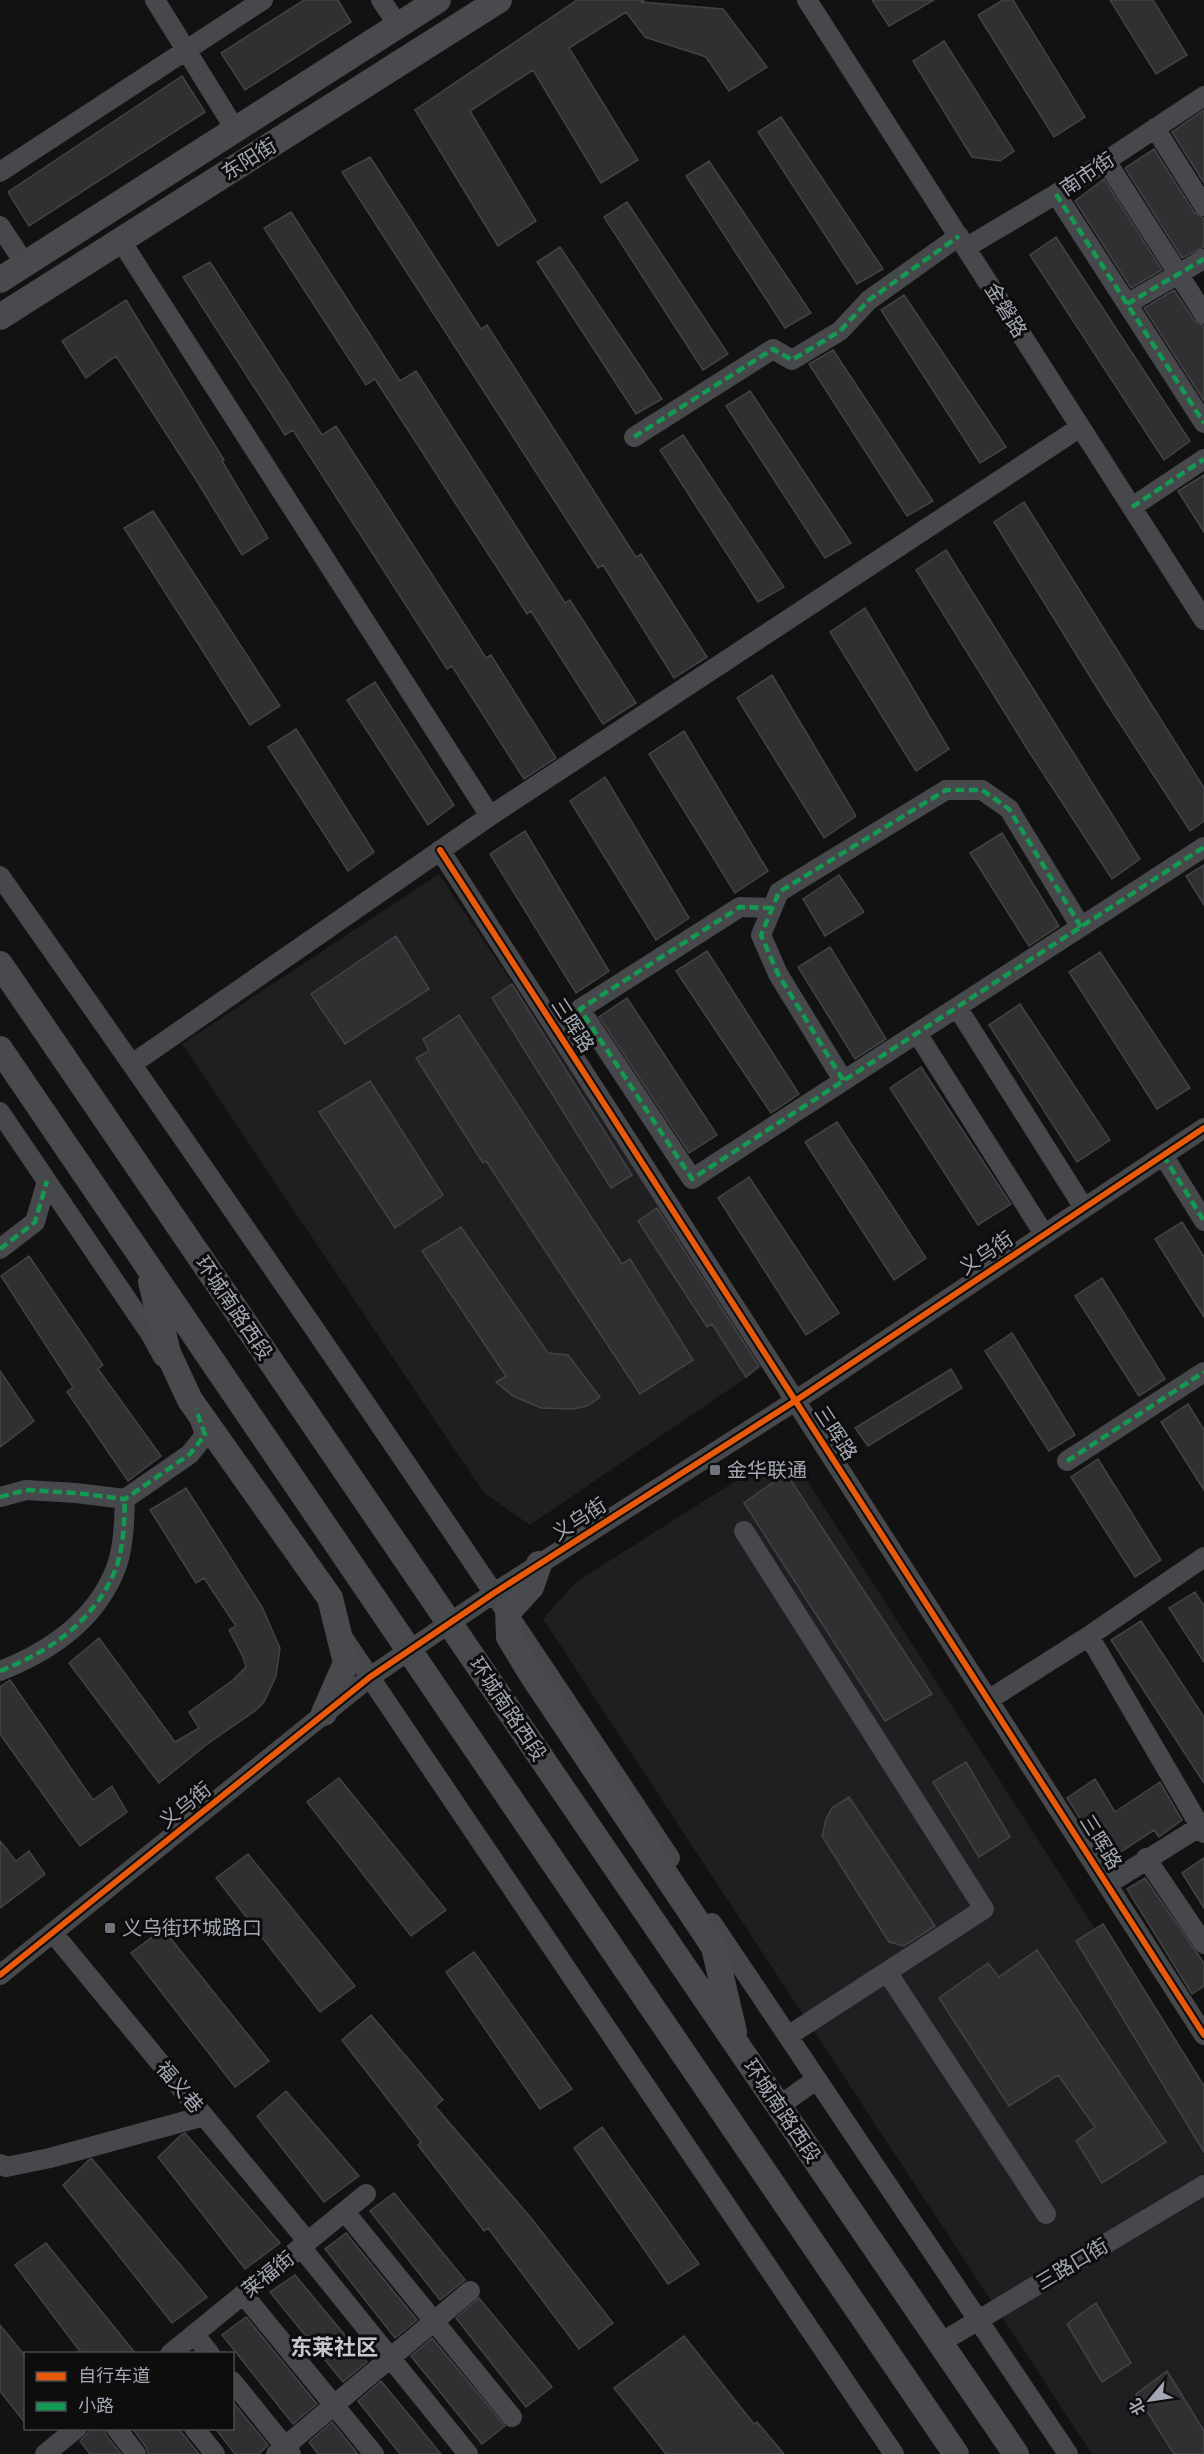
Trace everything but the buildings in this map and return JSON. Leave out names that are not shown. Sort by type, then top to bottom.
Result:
[{"type":"main road","name":"东阳街","points":[[0,279],[438,0]]},
{"type":"main road","name":"东阳街","points":[[0,317],[499,0]]},
{"type":"main road","name":"环城南路西段","points":[[0,964],[1016,2454]]},
{"type":"main road","points":[[0,1049],[408,1652],[956,2454]]},
{"type":"main road","points":[[148,1267],[168,1353],[196,1409],[330,1598],[346,1663],[324,1713]]},
{"type":"main road","points":[[540,1564],[531,1587],[501,1602],[509,1636],[532,1676],[714,1947],[736,2044]]},
{"type":"street","points":[[155,0],[235,129]]},
{"type":"street","points":[[0,172],[262,0]]},
{"type":"street","points":[[381,0],[398,26]]},
{"type":"street","name":"金磐路","points":[[807,0],[1204,620]]},
{"type":"street","name":"南市街","points":[[634,437],[772,349],[792,360],[840,331],[869,300],[963,242],[1056,194],[1204,96]]},
{"type":"street","points":[[1155,128],[1204,206]]},
{"type":"street","points":[[1106,161],[1204,314]]},
{"type":"street","points":[[1056,194],[1204,423]]},
{"type":"street","points":[[0,226],[25,264]]},
{"type":"street","points":[[121,240],[490,816]]},
{"type":"street","points":[[1127,304],[1204,259]]},
{"type":"street","points":[[132,1064],[490,816],[1079,428]]},
{"type":"street","points":[[1132,507],[1204,459]]},
{"type":"street","points":[[843,1080],[778,974],[761,935],[779,892],[946,790],[982,790],[1009,809],[1081,927]]},
{"type":"street","points":[[772,908],[740,907],[580,1009],[692,1179],[1204,847]]},
{"type":"street","name":"三晖路","points":[[440,850],[1108,1884],[1197,2010],[1204,2035]]},
{"type":"street","points":[[0,876],[132,1064],[501,1602],[788,2037],[1068,2454]]},
{"type":"street","points":[[957,1007],[1084,1208]]},
{"type":"street","points":[[916,1033],[1044,1234]]},
{"type":"street","points":[[0,1112],[151,1335],[204,1435],[894,2454]]},
{"type":"street","name":"义乌街","points":[[540,1564],[795,1401],[1204,1128]]},
{"type":"street","points":[[1163,1155],[1204,1221]]},
{"type":"street","points":[[0,1249],[35,1222],[47,1181]]},
{"type":"street","points":[[1067,1461],[1204,1372]]},
{"type":"street","points":[[196,1409],[204,1435]]},
{"type":"street","points":[[0,1497],[26,1490],[76,1493],[125,1500],[190,1454],[204,1435]]},
{"type":"street","points":[[0,1671],[48,1648],[78,1625],[101,1599],[117,1566],[123,1536],[125,1500]]},
{"type":"street","points":[[744,1531],[984,1909],[788,2037]]},
{"type":"street","points":[[990,1699],[1201,1567]]},
{"type":"street","name":"义乌街","points":[[0,1975],[370,1677],[449,1624],[501,1602]]},
{"type":"street","points":[[1089,1636],[1203,1828],[1146,1858],[1108,1884]]},
{"type":"street","points":[[1146,1858],[1204,1944]]},
{"type":"street","name":"福义巷","points":[[53,1933],[204,2116],[390,2358],[468,2454]]},
{"type":"street","points":[[887,1972],[1046,2214]]},
{"type":"street","points":[[779,2106],[817,2079]]},
{"type":"street","points":[[0,2164],[6,2167],[50,2158],[204,2116]]},
{"type":"street","name":"三路口街","points":[[940,2343],[1204,2185]]},
{"type":"street","name":"莱福街","points":[[172,2352],[366,2194]]},
{"type":"street","points":[[345,2212],[512,2417]]},
{"type":"street","points":[[234,2384],[284,2452],[334,2405],[470,2291]]},
{"type":"street","points":[[243,2294],[374,2454]]},
{"type":"street","points":[[194,2334],[208,2352]]},
{"type":"street","points":[[55,2451],[75,2430]]},
{"type":"street","points":[[118,2430],[136,2454]]},
{"type":"street","points":[[196,2430],[215,2454]]},
{"type":"shaded area","points":[[439,874],[768,1363],[530,1525],[484,1493],[182,1044]]},
{"type":"shaded area","points":[[767,1461],[795,1462],[1204,2098],[1204,2454],[1092,2454],[543,1619],[576,1582]]},
{"type":"marked path","points":[[1056,194],[1204,423]]},
{"type":"marked path","points":[[634,437],[773,349],[792,360],[840,331],[869,300],[959,236]]},
{"type":"marked path","points":[[1127,304],[1204,259]]},
{"type":"marked path","points":[[1132,507],[1204,459]]},
{"type":"marked path","points":[[843,1080],[778,974],[761,935],[779,892],[946,790],[982,790],[1009,809],[1081,927]]},
{"type":"marked path","points":[[772,908],[740,907],[580,1009],[692,1179],[1204,847]]},
{"type":"marked path","points":[[1163,1155],[1204,1221]]},
{"type":"marked path","points":[[0,1249],[35,1222],[47,1181]]},
{"type":"marked path","points":[[1067,1461],[1204,1372]]},
{"type":"marked path","points":[[0,1497],[26,1490],[125,1499],[190,1454],[205,1435],[196,1409]]},
{"type":"marked path","points":[[0,1671],[37,1654],[70,1632],[97,1603],[119,1560],[125,1499]]},
{"type":"cycle path","points":[[440,850],[1204,2035]]},
{"type":"cycle path","points":[[0,1975],[370,1677],[494,1593],[795,1401],[1204,1128]]},
{"type":"place","name":"金华联通","points":[[715,1470]]},
{"type":"place","name":"义乌街环城路口","points":[[110,1928]]},
{"type":"district","name":"东莱社区","points":[[334,2347]]}]
